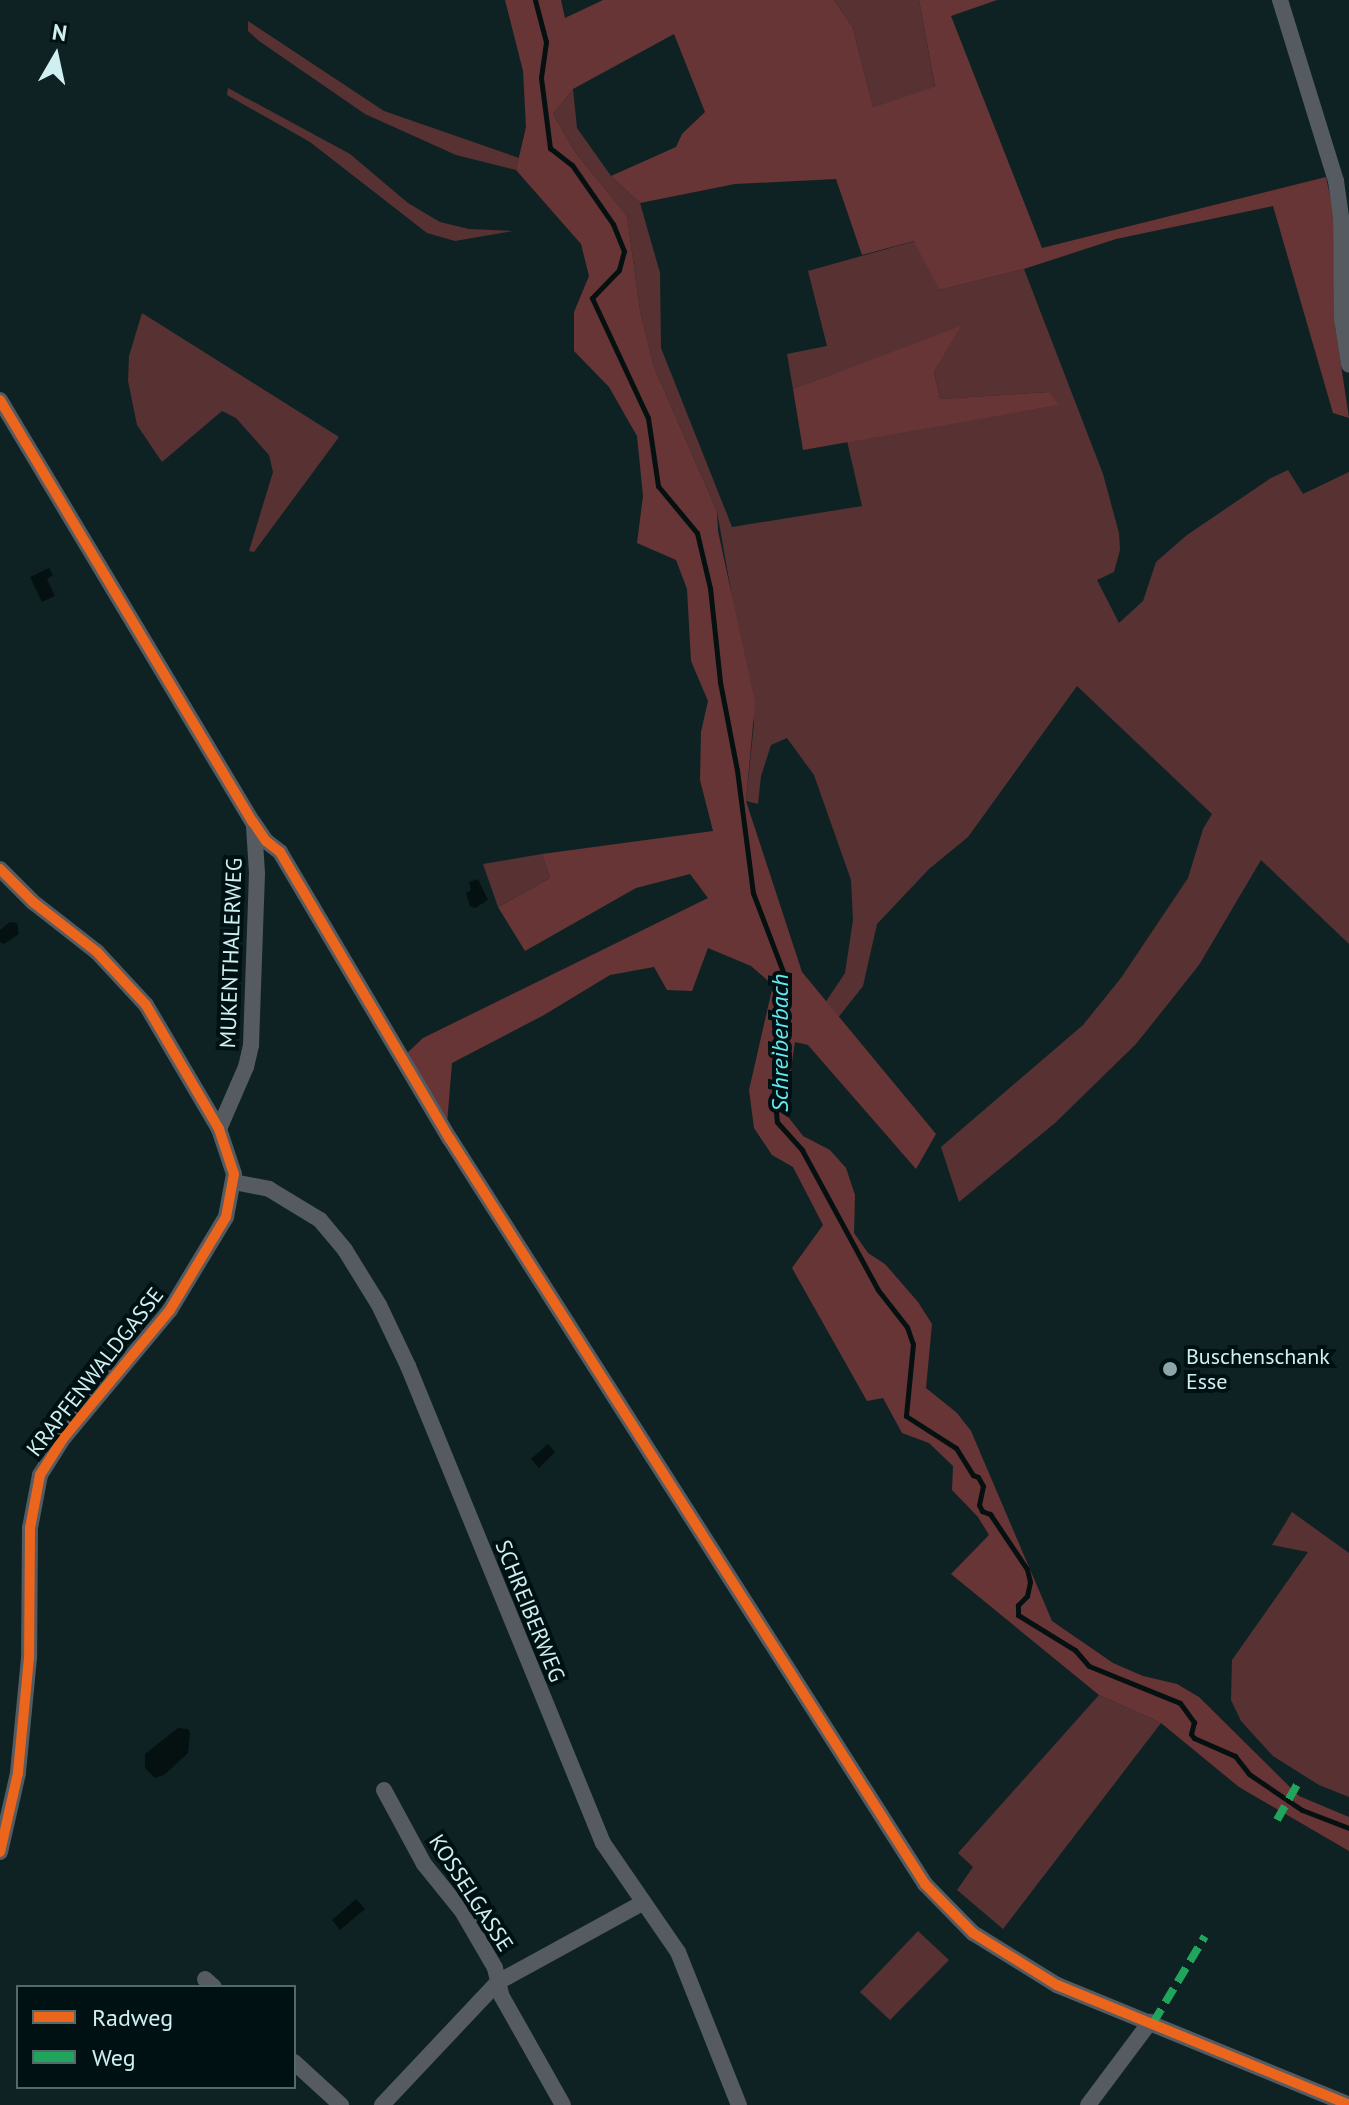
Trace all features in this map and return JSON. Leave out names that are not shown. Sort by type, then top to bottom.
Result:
[{"type":"street","points":[[1280,0],[1336,181],[1341,218],[1342,319],[1349,364]]},
{"type":"street","points":[[0,400],[253,822],[266,841],[280,852],[450,1139],[906,1859],[945,1907],[1003,1954],[1057,1985],[1349,2105]]},
{"type":"street","name":"MUKENTHALERWEG","points":[[219,1129],[249,1058],[252,1034],[258,852],[253,822]]},
{"type":"street","points":[[0,869],[16,887],[97,952],[127,982],[153,1016],[219,1129],[232,1165],[234,1182]]},
{"type":"street","name":"KRAPFENWALDGASSE","points":[[0,1852],[18,1773],[29,1658],[30,1528],[40,1475],[64,1437],[170,1310],[221,1227],[234,1182]]},
{"type":"street","name":"SCHREIBERWEG","points":[[234,1182],[269,1189],[320,1220],[345,1250],[379,1305],[408,1366],[603,1843],[642,1903],[668,1932],[739,2105]]},
{"type":"street","name":"KOSSELGASSE","points":[[384,1790],[424,1864],[462,1911],[495,1968],[501,1995],[563,2105]]},
{"type":"street","points":[[382,2105],[498,1982],[642,1903]]},
{"type":"street","points":[[1088,2105],[1150,2022]]},
{"type":"street","points":[[296,2064],[341,2105]]},
{"type":"shaded area","points":[[505,0],[561,0],[565,18],[603,0],[834,0],[853,28],[873,107],[935,87],[919,0],[997,0],[951,16],[1042,248],[1326,177],[1333,210],[1335,325],[1349,418],[1333,413],[1273,206],[1116,239],[1024,269],[939,290],[914,241],[862,255],[836,179],[735,184],[640,203],[611,176],[676,147],[682,134],[705,112],[674,34],[573,89],[553,114],[575,152],[627,216],[640,310],[654,367],[717,511],[718,531],[755,703],[746,801],[802,972],[936,1134],[916,1169],[808,1045],[795,1042],[787,1095],[789,1118],[803,1136],[830,1150],[846,1168],[855,1195],[854,1233],[868,1253],[885,1264],[918,1302],[932,1324],[926,1388],[957,1413],[971,1431],[1052,1621],[1113,1663],[1143,1676],[1177,1684],[1199,1697],[1299,1796],[1349,1817],[1349,1851],[1239,1787],[1161,1723],[1099,1695],[951,1574],[989,1535],[978,1517],[952,1490],[953,1466],[929,1443],[902,1433],[883,1398],[867,1401],[792,1268],[823,1225],[793,1167],[772,1155],[754,1128],[749,1090],[773,985],[751,966],[708,948],[692,991],[667,990],[654,967],[610,975],[544,1015],[452,1063],[447,1124],[406,1054],[423,1038],[708,898],[690,874],[636,888],[525,951],[498,907],[550,878],[542,854],[713,831],[700,780],[701,732],[708,701],[691,661],[687,589],[676,560],[637,543],[643,496],[637,436],[609,387],[574,351],[574,312],[589,276],[581,244],[516,170],[526,127],[523,71]]},
{"type":"shaded area","points":[[834,0],[919,0],[935,88],[873,107],[853,28]]},
{"type":"shaded area","points":[[248,21],[384,111],[519,158],[516,170],[456,155],[365,114],[259,41],[248,31]]},
{"type":"shaded area","points":[[228,88],[350,154],[408,203],[440,222],[469,229],[513,231],[455,241],[427,233],[310,142],[227,95]]},
{"type":"shaded area","points":[[573,89],[577,128],[611,176],[640,203],[660,273],[661,348],[732,527],[862,506],[847,441],[1058,405],[1049,392],[940,399],[934,372],[960,327],[793,389],[787,354],[827,346],[808,271],[915,241],[939,290],[1024,269],[1103,474],[1119,533],[1120,550],[1114,572],[1097,580],[1119,623],[1143,601],[1156,562],[1187,535],[1271,478],[1288,470],[1303,494],[1349,472],[1349,944],[1261,860],[1199,965],[1136,1044],[1055,1123],[959,1202],[941,1147],[1083,1025],[1121,978],[1188,878],[1203,829],[1212,814],[1077,686],[968,837],[929,869],[877,924],[863,986],[837,1019],[825,1003],[845,973],[853,920],[851,880],[814,775],[787,738],[771,745],[761,776],[758,804],[746,801],[754,723],[717,511],[654,367],[640,310],[627,216],[575,152],[553,114]]},
{"type":"shaded area","points":[[142,313],[339,437],[254,552],[249,551],[273,472],[269,455],[236,418],[222,411],[162,462],[137,425],[128,381],[129,356]]},
{"type":"shaded area","points":[[961,326],[934,372],[940,399],[1049,392],[1059,405],[803,450],[793,389]]},
{"type":"shaded area","points":[[49,568],[53,575],[47,579],[55,596],[42,602],[30,577]]},
{"type":"shaded area","points":[[542,854],[550,878],[498,907],[483,864]]},
{"type":"shaded area","points":[[478,879],[488,900],[475,908],[470,906],[466,893],[471,890],[469,882]]},
{"type":"shaded area","points":[[10,922],[17,923],[19,934],[4,944],[0,942],[0,930]]},
{"type":"shaded area","points":[[548,1444],[555,1452],[539,1468],[531,1459]]},
{"type":"shaded area","points":[[1292,1512],[1349,1553],[1349,1797],[1319,1785],[1273,1756],[1241,1721],[1231,1700],[1232,1660],[1308,1552],[1272,1545]]},
{"type":"shaded area","points":[[1099,1695],[1161,1723],[1003,1929],[957,1890],[973,1867],[958,1853]]},
{"type":"shaded area","points":[[178,1728],[188,1729],[190,1733],[188,1753],[164,1775],[155,1778],[145,1768],[145,1754]]},
{"type":"shaded area","points":[[356,1899],[365,1909],[340,1930],[332,1920]]},
{"type":"shaded area","points":[[918,1931],[949,1960],[890,2020],[860,1992]]},
{"type":"waterway","name":"Schreiberbach","points":[[535,0],[546,42],[541,78],[550,148],[572,165],[613,224],[624,251],[619,270],[592,298],[648,418],[658,486],[697,533],[710,588],[720,682],[737,770],[753,893],[784,974],[775,1100],[777,1122],[802,1150],[878,1290],[907,1327],[913,1344],[906,1416],[956,1448],[973,1475],[978,1477],[983,1486],[979,1505],[982,1511],[990,1514],[1027,1569],[1030,1582],[1027,1596],[1018,1605],[1018,1615],[1075,1650],[1089,1666],[1180,1703],[1194,1722],[1191,1734],[1194,1738],[1235,1756],[1249,1774],[1302,1810],[1349,1828]]},
{"type":"marked path","points":[[1277,1820],[1298,1783]]},
{"type":"marked path","points":[[1153,2023],[1205,1936]]},
{"type":"cycle path","points":[[0,400],[253,822],[266,841],[280,852],[450,1139],[925,1884],[973,1933],[1057,1985],[1349,2105]]},
{"type":"cycle path","points":[[0,869],[33,902],[97,952],[146,1005],[219,1129],[234,1174],[226,1217],[170,1310],[64,1437],[40,1475],[30,1528],[29,1658],[18,1773],[0,1852]]},
{"type":"place","name":"Buschenschank Esse","points":[[1170,1369]]}]
